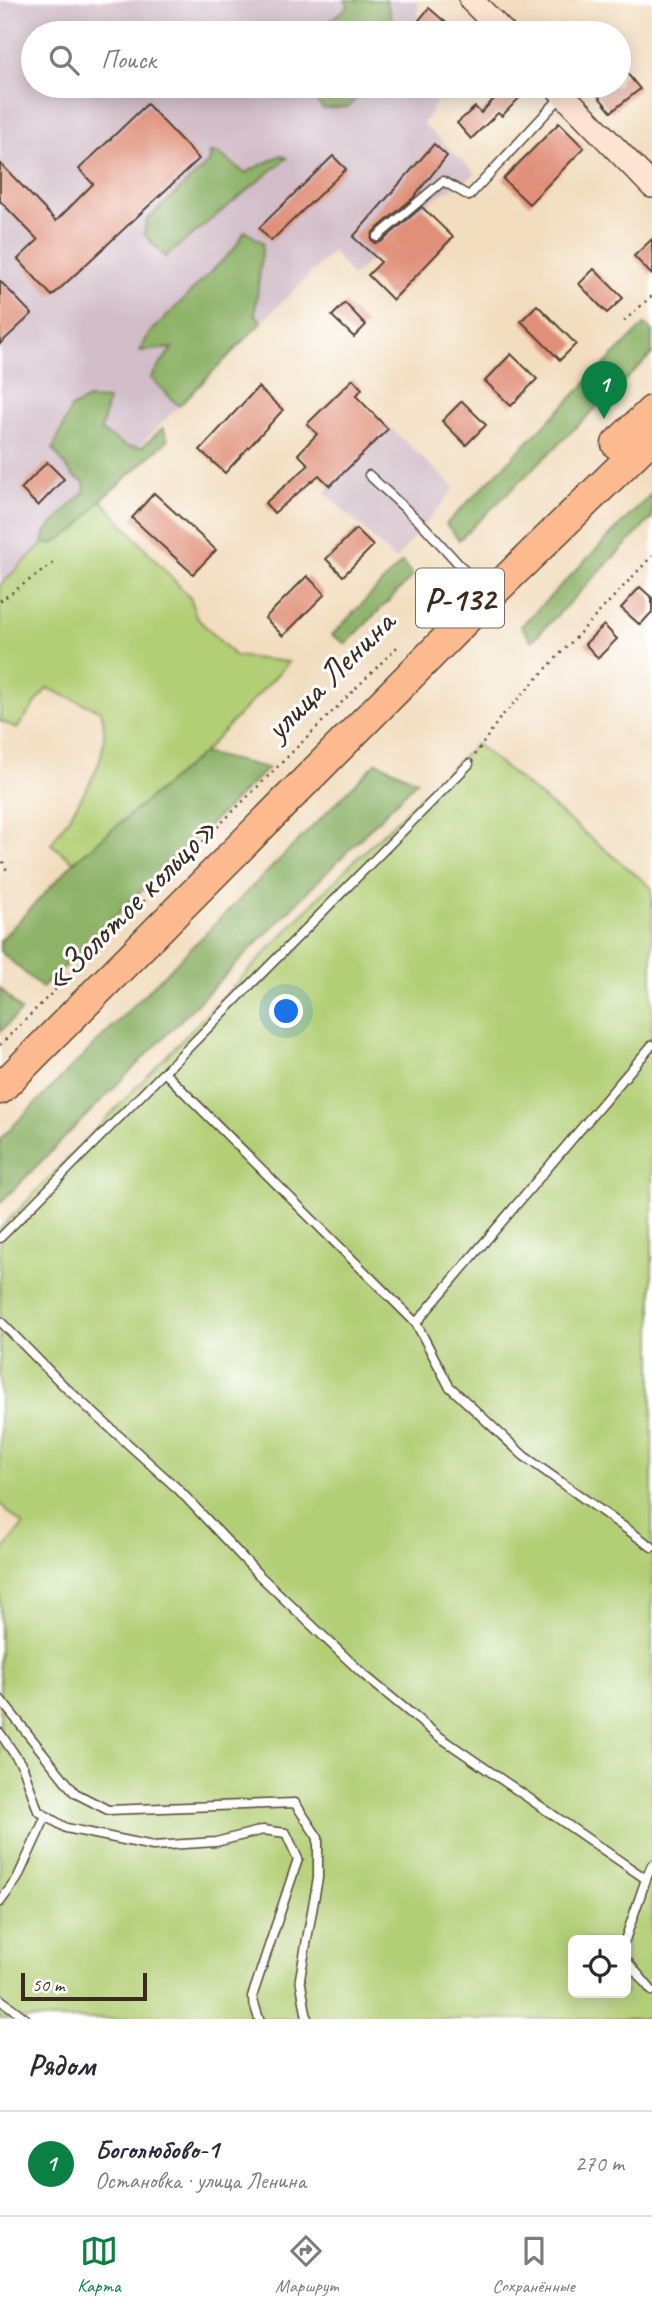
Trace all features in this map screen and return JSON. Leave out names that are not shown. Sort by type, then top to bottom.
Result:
[{"type":"highway","name":"улица Ленина","points":[[277,796],[475,583],[652,411]]},
{"type":"highway","name":"улица Ленина","points":[[277,796],[652,437]]},
{"type":"highway","name":"«Золотое кольцо»","points":[[0,1060],[277,796]]},
{"type":"highway","name":"«Золотое кольцо»","points":[[0,1089],[277,796]]},
{"type":"street","points":[[471,0],[492,21]]},
{"type":"street","points":[[567,98],[652,186]]},
{"type":"lane","points":[[377,237],[443,181],[469,196],[552,98]]},
{"type":"lane","points":[[369,475],[424,526],[475,583]]},
{"type":"lane","points":[[0,1238],[469,764]]},
{"type":"lane","points":[[416,1323],[652,1045]]},
{"type":"lane","points":[[164,1072],[416,1323],[449,1386],[524,1456],[652,1547]]},
{"type":"lane","points":[[0,1321],[65,1387],[179,1490],[258,1574],[364,1675],[437,1735],[646,1879]]},
{"type":"lane","points":[[0,1699],[75,1793],[108,1810],[295,1803],[318,1839],[318,1878],[300,1978],[307,2019]]},
{"type":"lane","points":[[0,1733],[23,1767],[38,1811],[66,1828],[153,1846],[216,1842],[263,1830],[286,1833],[298,1859],[284,1908],[252,1997],[259,2019]]},
{"type":"lane","points":[[0,1902],[17,1880],[46,1816]]},
{"type":"lane","points":[[627,1935],[652,1865]]},
{"type":"lane","points":[[631,1965],[652,1991]]},
{"type":"lane","points":[[0,1999],[26,2019]]},
{"type":"path","points":[[624,321],[652,296]]},
{"type":"path","points":[[469,764],[500,718],[652,556]]},
{"type":"path","points":[[0,601],[55,562]]},
{"type":"path","points":[[0,1045],[398,646]]},
{"type":"path","points":[[0,855],[8,873]]},
{"type":"shaded area","points":[[0,0],[417,0],[420,21],[21,21],[21,98],[439,98],[423,124],[476,174],[434,198],[352,277],[333,251],[0,586]]},
{"type":"shaded area","points":[[353,379],[362,389],[356,396],[455,488],[395,560],[326,493],[330,486],[298,454],[317,434],[307,424]]},
{"type":"green space","points":[[345,0],[386,0],[394,21],[330,21],[349,6]]},
{"type":"green space","points":[[315,98],[357,98],[348,107],[323,109]]},
{"type":"green space","points":[[210,153],[220,154],[245,173],[281,155],[287,158],[165,257],[144,234],[146,221],[210,161]]},
{"type":"green space","points":[[245,231],[263,243],[255,314],[262,322],[179,406],[151,378],[172,348],[140,351],[148,335],[235,248]]},
{"type":"green space","points":[[645,324],[652,331],[652,354],[459,540],[446,524]]},
{"type":"green space","points":[[88,399],[108,400],[101,431],[126,446],[142,447],[163,428],[168,440],[100,501],[77,529],[51,545],[43,543],[46,531],[85,491],[84,482],[74,477],[53,449],[71,408]]},
{"type":"green space","points":[[94,492],[191,599],[196,617],[235,656],[289,662],[203,753],[74,862],[51,844],[82,797],[98,764],[103,747],[101,711],[47,688],[17,728],[0,721],[0,586]]},
{"type":"green space","points":[[652,493],[652,518],[532,641],[521,626]]},
{"type":"green space","points":[[402,562],[413,576],[346,644],[332,635]]},
{"type":"green space","points":[[476,744],[652,888],[652,2019],[0,2019],[0,1555],[23,1525],[0,1504],[0,1229],[348,867]]},
{"type":"green space","points":[[203,753],[268,768],[42,988],[0,951],[0,941],[74,862]]},
{"type":"green space","points":[[377,762],[417,781],[0,1203],[0,1139]]},
{"type":"green space","points":[[0,988],[21,1011],[0,1032]]},
{"type":"building","points":[[429,8],[444,21],[420,21]]},
{"type":"building","points":[[631,78],[640,89],[631,96]]},
{"type":"building","points":[[495,98],[519,98],[502,116],[498,113],[471,139],[457,123],[475,107],[481,113]]},
{"type":"building","points":[[600,98],[629,98],[611,112]]},
{"type":"building","points":[[147,104],[199,159],[52,296],[18,259],[38,240],[0,201],[0,163],[56,221],[93,184],[79,169]]},
{"type":"building","points":[[559,123],[584,148],[529,204],[503,179]]},
{"type":"building","points":[[434,144],[447,156],[413,198],[373,232],[371,239],[374,243],[381,242],[422,207],[453,237],[393,300],[368,275],[381,262],[353,237]]},
{"type":"building","points":[[333,156],[346,169],[271,241],[259,228]]},
{"type":"building","points":[[652,239],[652,275],[634,256]]},
{"type":"building","points":[[594,269],[623,298],[607,313],[579,284]]},
{"type":"building","points":[[0,281],[32,314],[0,344]]},
{"type":"building","points":[[345,303],[366,325],[354,337],[332,316]]},
{"type":"building","points":[[537,305],[576,344],[560,360],[521,321]]},
{"type":"building","points":[[511,354],[537,379],[511,406],[485,381]]},
{"type":"building","points":[[353,379],[362,389],[356,396],[388,429],[330,486],[319,475],[274,513],[265,503],[309,465],[298,454],[317,434],[307,424]]},
{"type":"building","points":[[258,387],[283,410],[225,473],[200,450]]},
{"type":"building","points":[[462,401],[486,425],[466,445],[442,421]]},
{"type":"building","points":[[47,462],[64,479],[38,506],[21,489]]},
{"type":"building","points":[[154,493],[216,550],[193,574],[132,518]]},
{"type":"building","points":[[356,529],[373,546],[343,576],[326,559]]},
{"type":"building","points":[[307,576],[325,594],[283,636],[265,618]]},
{"type":"building","points":[[640,587],[652,598],[652,612],[640,625],[621,608]]},
{"type":"building","points":[[604,625],[617,639],[598,658],[585,644]]},
{"type":"place","name":"Боголюбово-1","points":[[604,419]]}]
